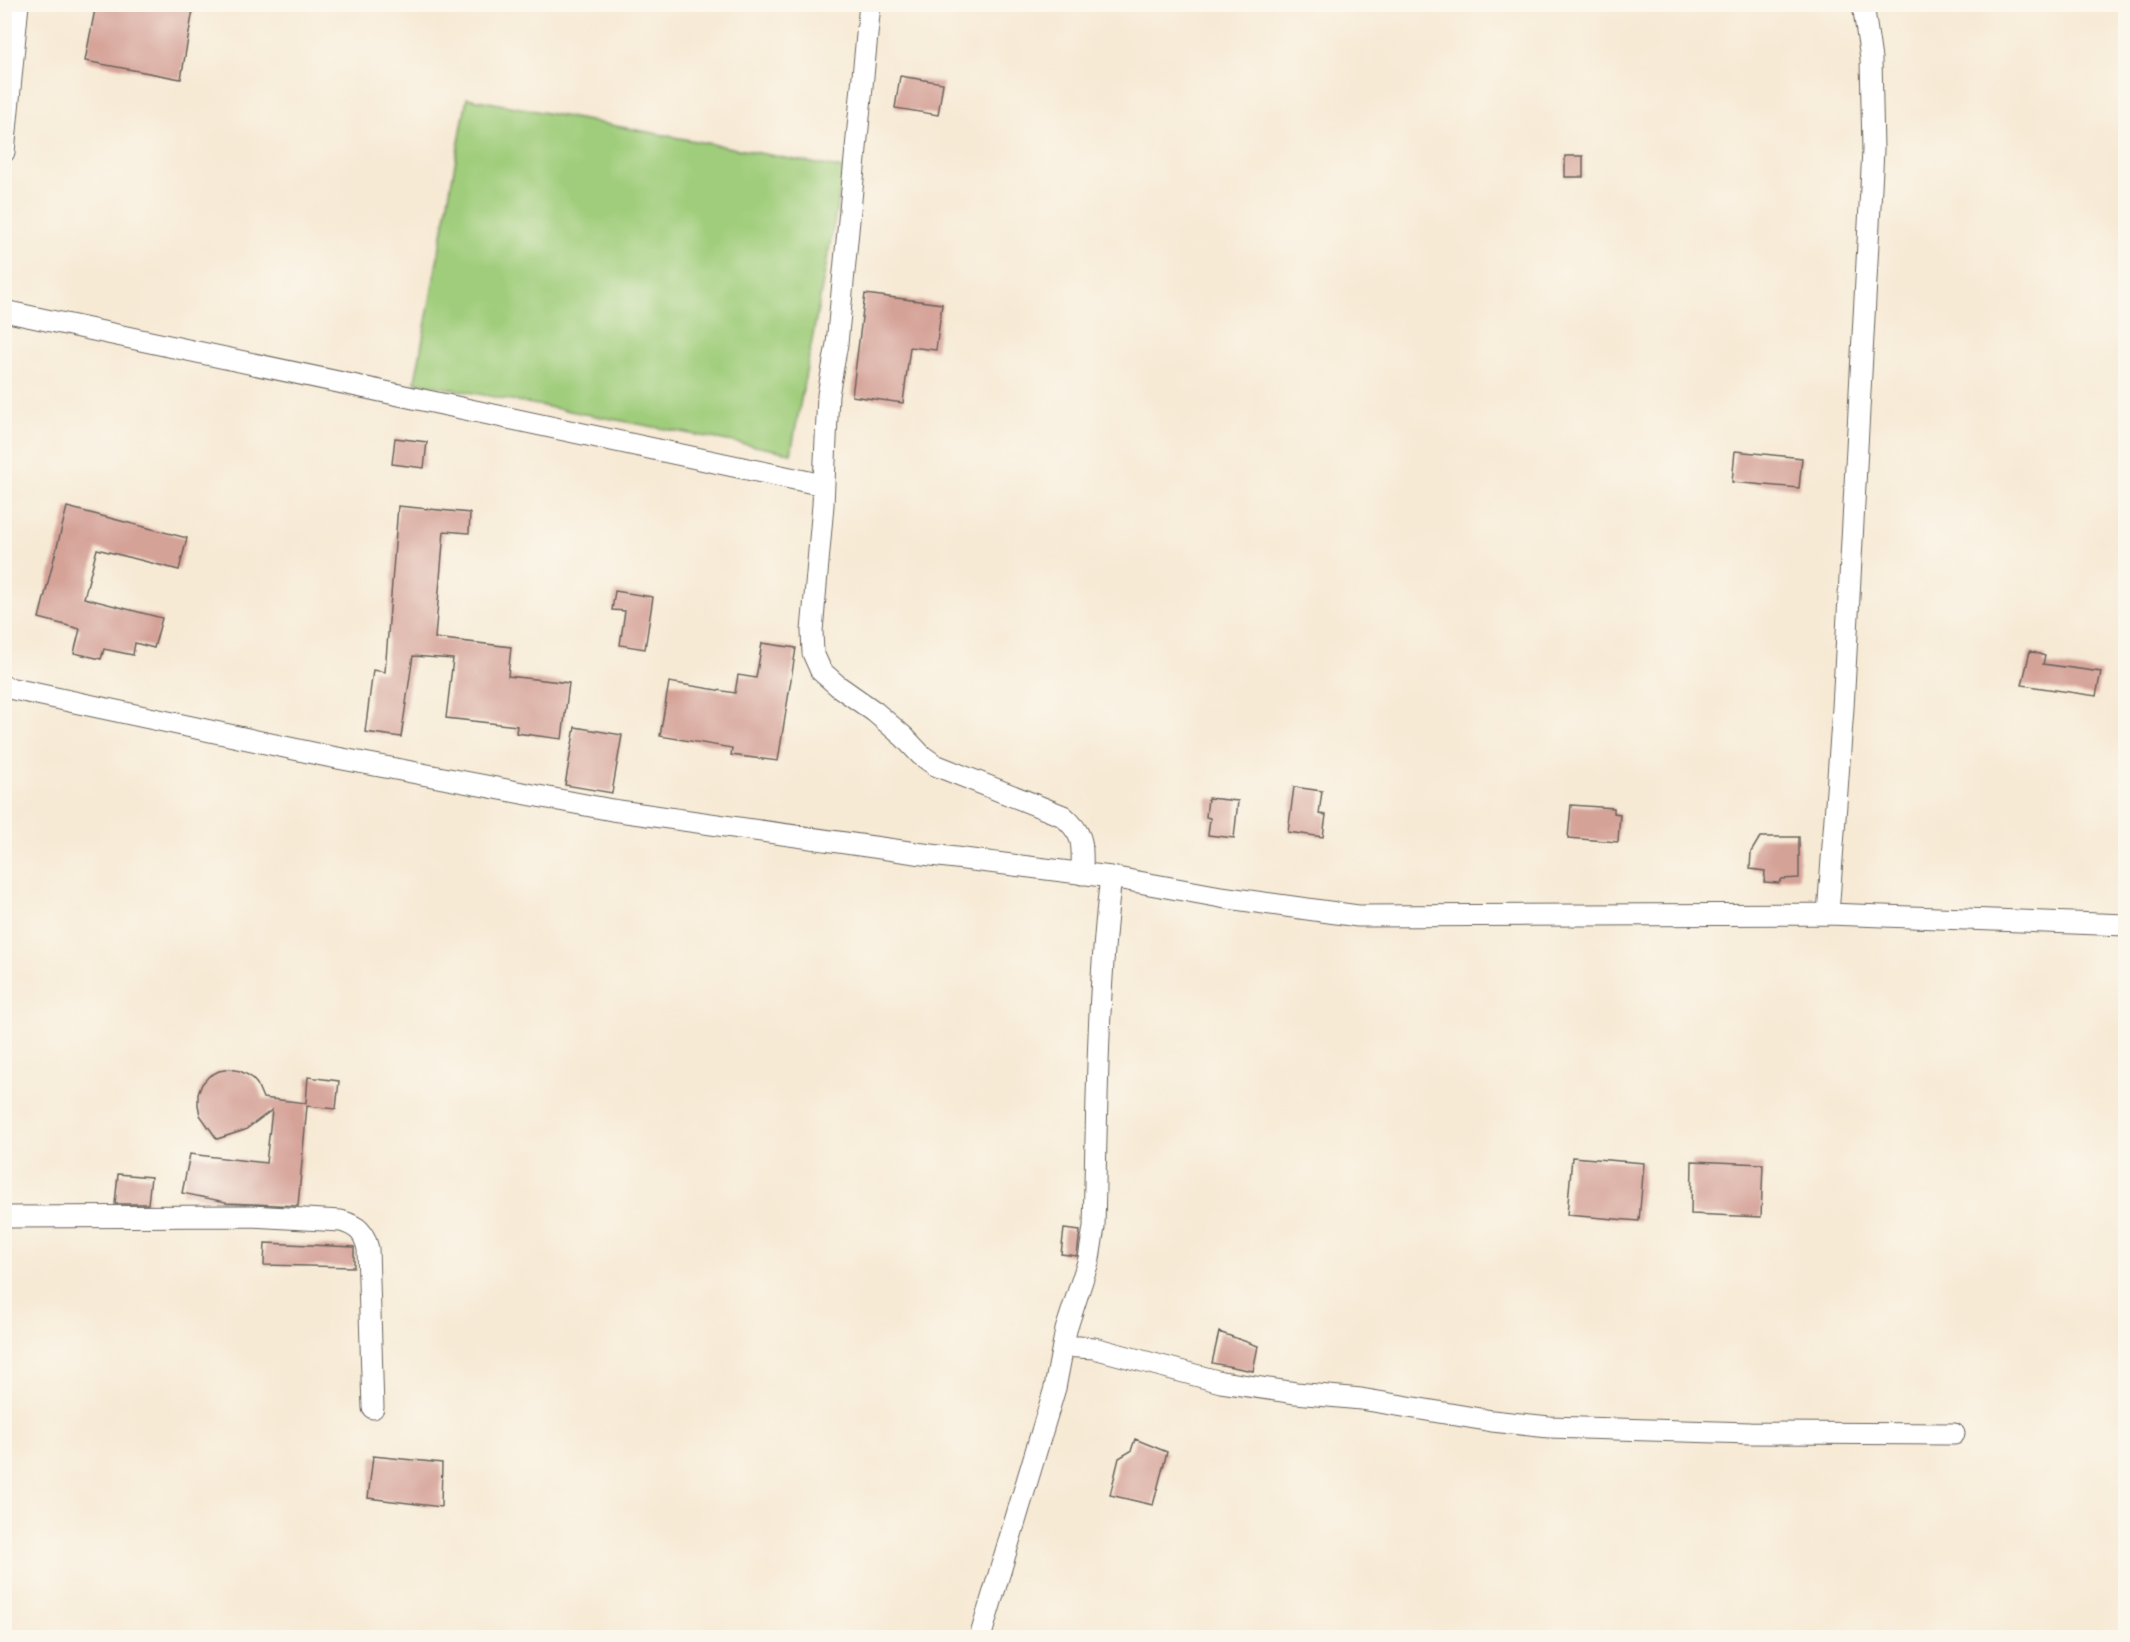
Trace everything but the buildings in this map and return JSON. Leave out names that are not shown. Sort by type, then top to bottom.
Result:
[{"type":"street","points":[[4,152],[18,4]]},
{"type":"street","points":[[870,4],[837,344],[828,395],[812,631],[813,653],[821,671],[875,712],[935,765],[1063,816],[1077,828],[1082,842],[1082,874]]},
{"type":"street","points":[[1828,914],[1843,708],[1873,150],[1871,59],[1863,4]]},
{"type":"street","points":[[4,310],[823,485]]},
{"type":"street","points":[[4,687],[327,756],[612,810],[922,855],[1111,877],[1221,897],[1358,916],[1828,914],[2126,925]]},
{"type":"street","points":[[981,1638],[1055,1388],[1066,1330],[1089,1259],[1094,1227],[1102,998],[1111,877]]},
{"type":"street","points":[[4,1216],[251,1216],[341,1221],[354,1225],[365,1236],[368,1249],[373,1407]]},
{"type":"street","points":[[1063,1346],[1094,1348],[1221,1382],[1296,1393],[1361,1399],[1492,1421],[1549,1427],[1750,1433],[1954,1434]]},
{"type":"green space","points":[[467,98],[844,169],[791,453],[415,382]]}]
